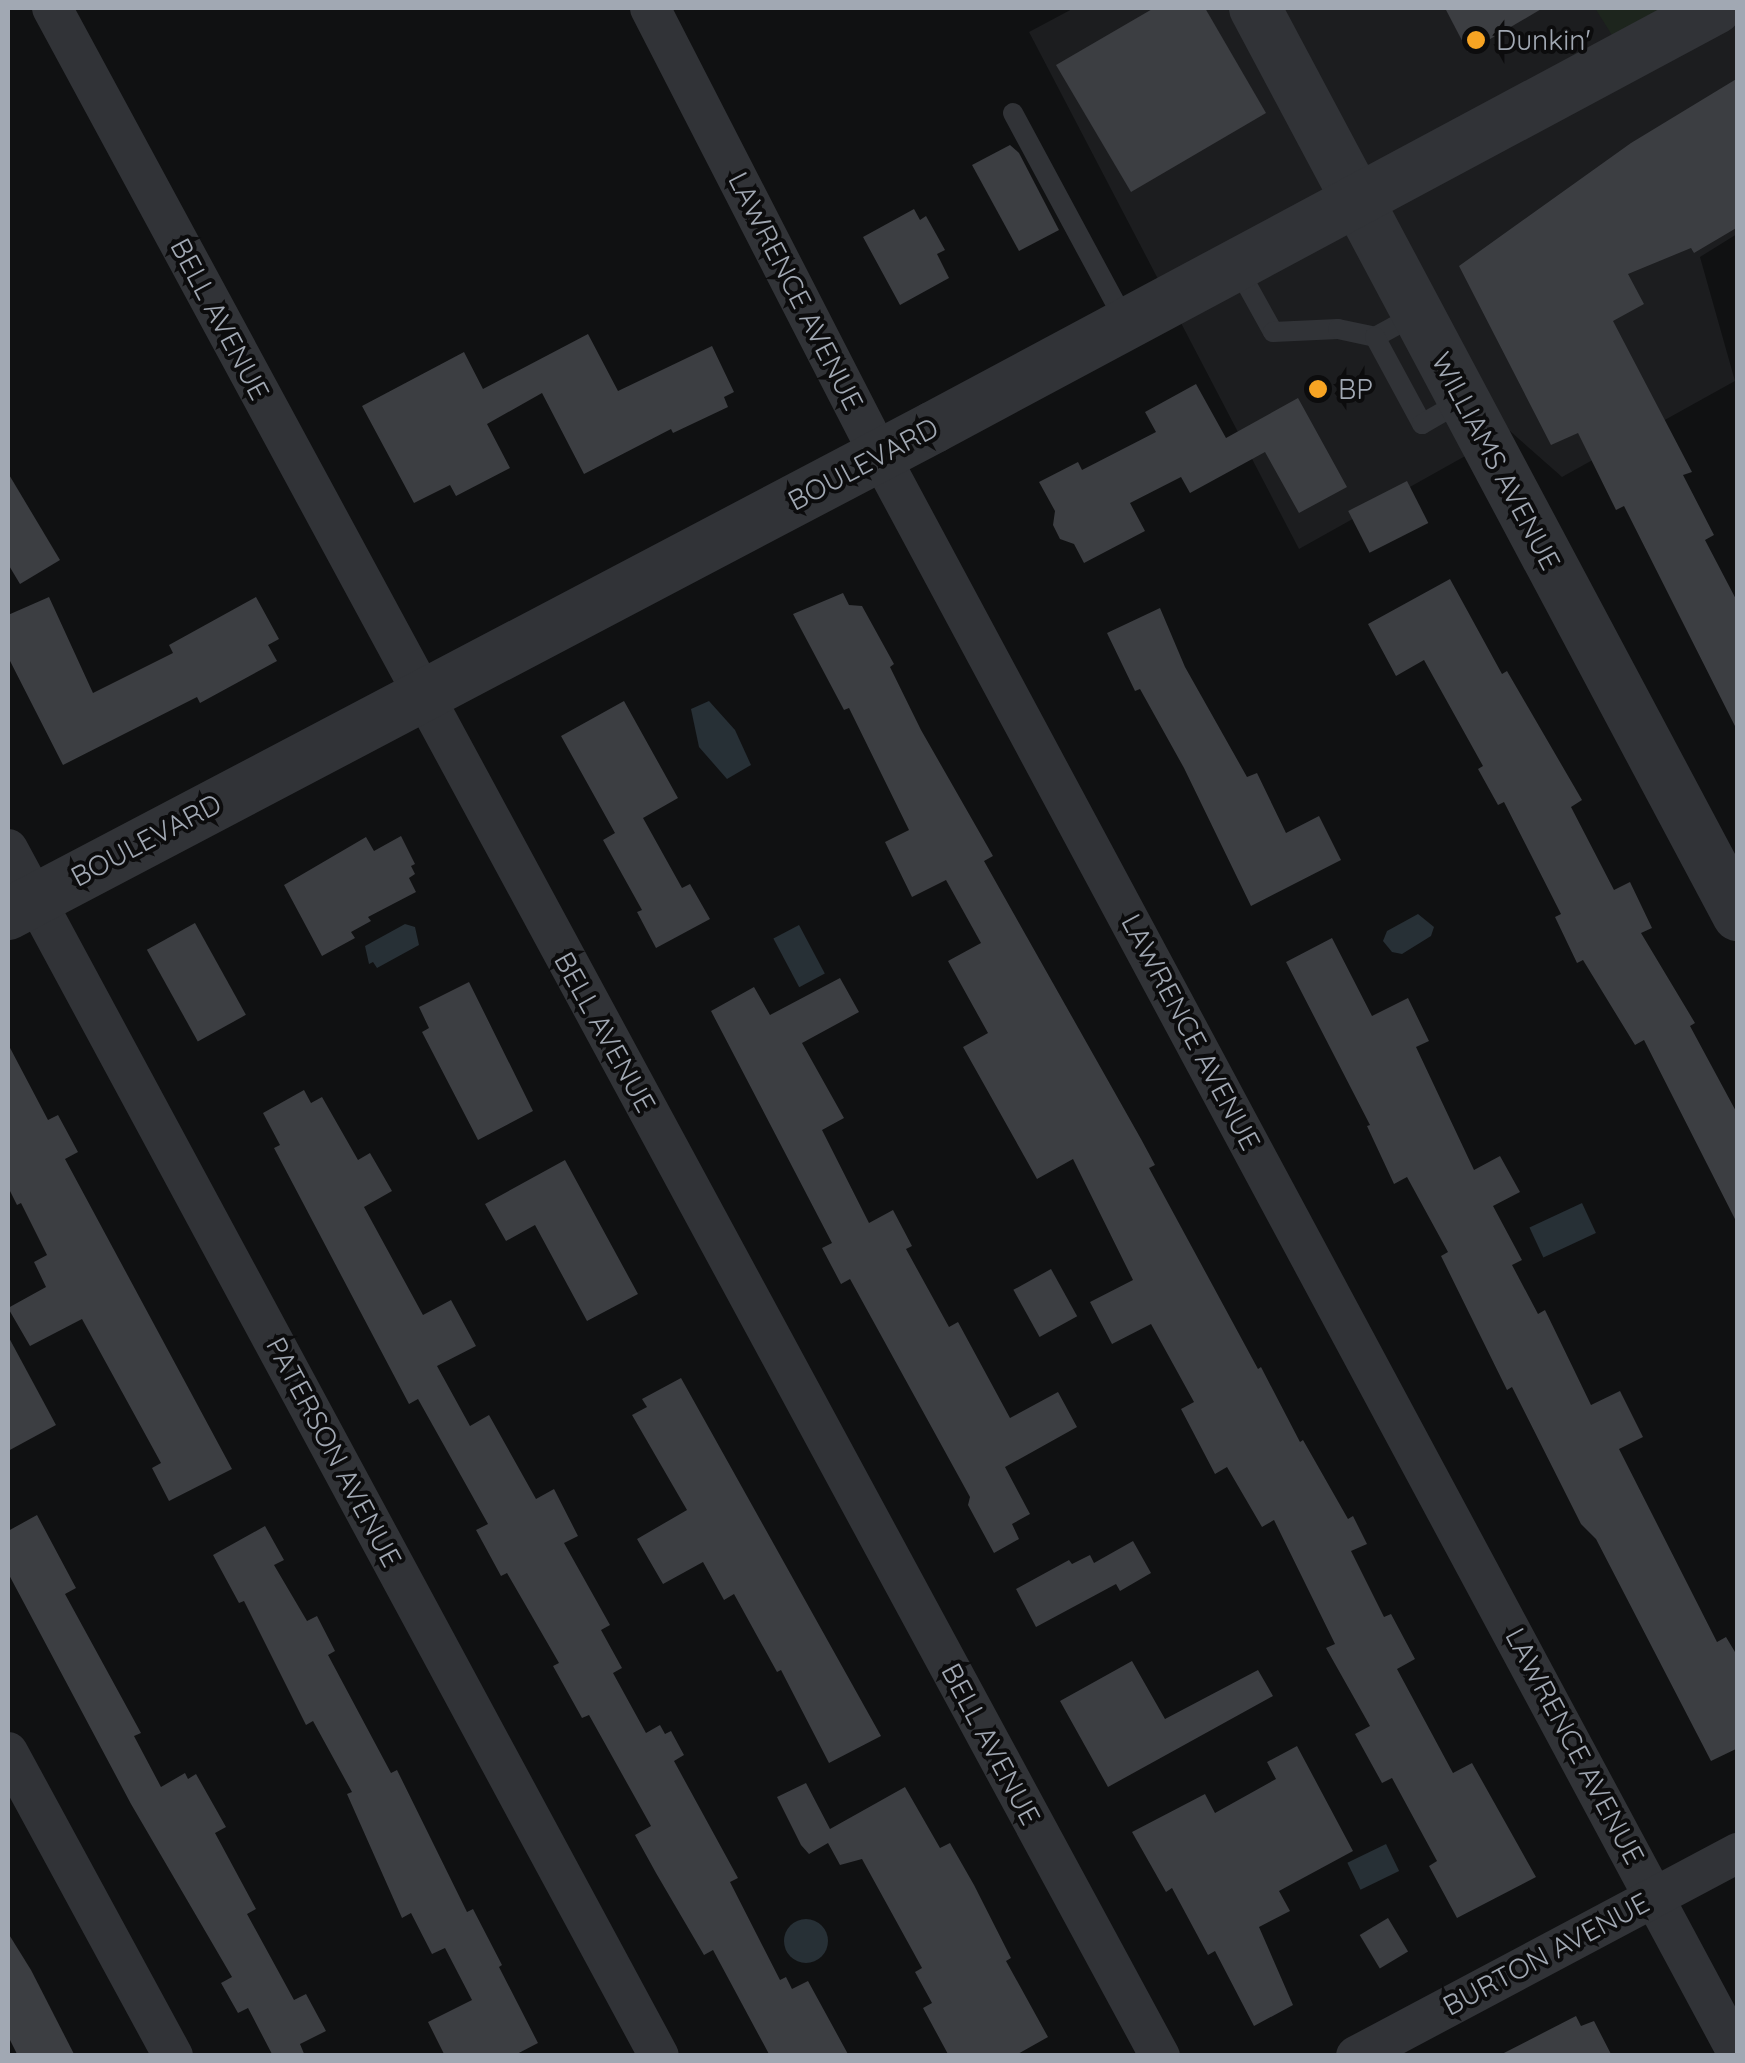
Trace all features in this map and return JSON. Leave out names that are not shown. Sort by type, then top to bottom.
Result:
[{"type":"street","name":"BELL AVENUE","points":[[52,8],[1160,2056]]},
{"type":"street","name":"LAWRENCE AVENUE","points":[[650,8],[880,456],[1738,2054]]},
{"type":"street","name":"WILLIAMS AVENUE","points":[[1255,8],[1358,200],[1396,325],[1464,400],[1735,905]]},
{"type":"street","name":"BOULEVARD","points":[[21,906],[880,456],[1716,8]]},
{"type":"street","name":"PATERSON AVENUE","points":[[8,849],[21,906],[658,2056]]},
{"type":"street","points":[[8,1752],[172,2056]]},
{"type":"street","name":"BURTON AVENUE","points":[[1356,2056],[1738,1853]]},
{"type":"lane","points":[[1012,114],[1127,325]]},
{"type":"lane","points":[[1236,265],[1273,332],[1396,325]]},
{"type":"shaded area","points":[[1074,8],[1737,8],[1737,234],[1700,257],[1735,381],[1562,477],[1510,431],[1299,549],[1029,32]]},
{"type":"shaded area","points":[[1595,8],[1716,8],[1625,56]]},
{"type":"shaded area","points":[[709,701],[735,730],[751,765],[727,779],[699,747],[691,709]]},
{"type":"shaded area","points":[[1418,914],[1434,927],[1431,936],[1402,954],[1392,952],[1383,941],[1387,931]]},
{"type":"shaded area","points":[[405,924],[415,927],[419,945],[377,968],[373,962],[369,964],[365,946]]},
{"type":"shaded area","points":[[799,925],[825,974],[799,987],[773,939]]},
{"type":"shaded area","points":[[1582,1203],[1596,1233],[1543,1257],[1529,1228]]},
{"type":"shaded area","points":[[1386,1844],[1399,1871],[1361,1890],[1347,1863]]},
{"type":"shaded area","points":[[806,1919],[821,1926],[828,1941],[821,1956],[806,1963],[791,1956],[784,1941],[791,1926]]},
{"type":"building","points":[[1154,8],[1205,8],[1266,113],[1131,192],[1056,65]]},
{"type":"building","name":"Dunkin'","points":[[1445,8],[1543,8],[1468,52]]},
{"type":"building","points":[[1738,78],[1738,227],[1694,253],[1691,248],[1628,274],[1644,304],[1613,321],[1692,472],[1683,475],[1714,535],[1705,540],[1738,603],[1738,732],[1624,506],[1616,510],[1578,433],[1551,445],[1459,266],[1631,143]]},
{"type":"building","points":[[1010,145],[1019,153],[1059,230],[1019,251],[972,165]]},
{"type":"building","points":[[914,209],[920,220],[926,216],[945,250],[937,254],[949,278],[900,305],[863,237]]},
{"type":"building","points":[[588,334],[618,391],[712,346],[734,392],[724,397],[728,407],[673,433],[671,429],[584,474],[542,393],[487,424],[510,468],[456,496],[450,485],[414,503],[362,406],[464,352],[483,389]]},
{"type":"building","points":[[1196,384],[1226,438],[1298,398],[1347,487],[1299,513],[1265,452],[1190,493],[1181,477],[1130,503],[1145,531],[1084,563],[1074,544],[1060,539],[1053,525],[1055,511],[1039,482],[1078,462],[1082,470],[1156,432],[1145,412]]},
{"type":"building","points":[[8,473],[60,560],[20,584],[8,564]]},
{"type":"building","points":[[1407,481],[1428,523],[1370,553],[1348,511]]},
{"type":"building","points":[[1450,579],[1502,674],[1507,671],[1582,800],[1571,807],[1614,890],[1630,882],[1652,928],[1641,933],[1695,1023],[1690,1026],[1738,1115],[1738,1225],[1644,1040],[1635,1045],[1583,960],[1577,963],[1555,917],[1561,914],[1504,802],[1498,805],[1478,769],[1483,766],[1424,660],[1396,676],[1368,624]]},
{"type":"building","points":[[843,593],[849,605],[862,606],[894,664],[890,667],[921,730],[993,856],[984,861],[1141,1139],[1155,1165],[1149,1168],[1258,1369],[1261,1367],[1300,1442],[1303,1440],[1348,1519],[1353,1516],[1367,1544],[1351,1551],[1384,1617],[1391,1614],[1415,1659],[1397,1669],[1453,1773],[1472,1763],[1536,1877],[1457,1918],[1429,1866],[1437,1861],[1392,1778],[1382,1783],[1355,1734],[1370,1726],[1326,1648],[1335,1644],[1274,1520],[1262,1527],[1227,1467],[1215,1474],[1181,1409],[1194,1402],[1151,1324],[1112,1344],[1090,1302],[1133,1280],[1073,1159],[1037,1179],[963,1047],[988,1033],[948,961],[981,943],[946,880],[912,897],[885,842],[909,830],[849,708],[844,710],[793,614]]},
{"type":"building","points":[[49,597],[93,693],[173,653],[169,645],[256,597],[279,639],[268,645],[277,661],[200,703],[197,697],[63,765],[8,657],[8,615]]},
{"type":"building","points":[[1160,608],[1185,667],[1247,777],[1257,773],[1286,833],[1319,816],[1341,860],[1251,906],[1184,768],[1140,689],[1135,691],[1107,633]]},
{"type":"building","points":[[624,701],[678,798],[643,818],[682,888],[690,884],[710,919],[656,948],[637,912],[642,910],[603,840],[615,833],[561,736]]},
{"type":"building","points":[[401,836],[415,864],[411,866],[415,874],[409,878],[416,892],[368,917],[371,921],[351,932],[355,938],[322,956],[284,885],[366,837],[374,851]]},
{"type":"building","points":[[195,923],[246,1015],[198,1041],[147,950]]},
{"type":"building","points":[[1332,938],[1372,1016],[1408,998],[1429,1041],[1416,1047],[1474,1170],[1500,1156],[1520,1192],[1493,1206],[1522,1260],[1512,1265],[1538,1314],[1545,1310],[1591,1405],[1620,1391],[1643,1437],[1619,1449],[1717,1642],[1726,1637],[1738,1657],[1738,1748],[1711,1761],[1596,1539],[1581,1524],[1512,1387],[1507,1390],[1441,1256],[1448,1252],[1407,1177],[1394,1184],[1367,1126],[1370,1125],[1286,962]]},
{"type":"building","points":[[840,978],[859,1012],[802,1043],[844,1118],[822,1130],[869,1223],[893,1210],[912,1246],[906,1249],[949,1327],[958,1322],[1010,1418],[1058,1392],[1077,1427],[1005,1467],[1030,1514],[1012,1524],[1019,1539],[994,1553],[968,1505],[970,1497],[850,1279],[841,1284],[822,1248],[832,1243],[711,1011],[754,987],[770,1015]]},
{"type":"building","points":[[469,982],[533,1111],[478,1140],[422,1032],[429,1028],[419,1007]]},
{"type":"building","points":[[8,1044],[48,1120],[58,1115],[78,1152],[65,1159],[232,1469],[169,1501],[152,1468],[161,1463],[82,1319],[30,1346],[8,1308],[46,1287],[34,1262],[47,1255],[21,1203],[17,1205],[8,1187]]},
{"type":"building","points":[[304,1090],[311,1103],[322,1097],[358,1160],[370,1153],[392,1191],[364,1207],[423,1315],[451,1300],[476,1346],[437,1366],[470,1426],[489,1415],[536,1499],[554,1489],[578,1536],[564,1543],[610,1625],[601,1630],[622,1668],[613,1673],[646,1733],[660,1725],[665,1734],[671,1731],[684,1755],[674,1761],[738,1878],[730,1882],[780,1980],[786,1977],[792,1989],[808,1981],[849,2056],[770,2056],[713,1950],[704,1955],[656,1873],[635,1835],[651,1826],[589,1715],[582,1718],[553,1666],[559,1663],[507,1573],[501,1576],[476,1530],[488,1524],[418,1399],[409,1404],[274,1148],[280,1145],[263,1113]]},
{"type":"building","points":[[565,1160],[638,1294],[587,1321],[535,1225],[506,1241],[485,1204]]},
{"type":"building","points":[[1051,1269],[1077,1316],[1040,1337],[1013,1290]]},
{"type":"building","points":[[8,1336],[56,1425],[8,1451]]},
{"type":"building","points":[[681,1378],[881,1736],[829,1763],[781,1670],[777,1672],[734,1594],[724,1600],[703,1562],[663,1584],[637,1539],[687,1510],[632,1415],[647,1407],[642,1399]]},
{"type":"building","points":[[37,1515],[76,1588],[65,1594],[141,1733],[134,1736],[161,1787],[185,1773],[188,1779],[196,1774],[226,1827],[215,1833],[256,1909],[247,1914],[294,2000],[306,1994],[326,2031],[300,2044],[305,2056],[273,2056],[248,2008],[238,2013],[221,1983],[232,1977],[131,1804],[8,1573],[8,1531]]},
{"type":"building","points":[[265,1526],[284,1560],[274,1565],[307,1621],[317,1616],[335,1651],[328,1655],[391,1773],[397,1770],[467,1912],[473,1909],[502,1965],[499,1967],[538,2043],[513,2056],[445,2056],[428,2022],[472,2000],[445,1948],[432,1954],[411,1913],[402,1918],[347,1794],[352,1792],[313,1721],[306,1725],[244,1601],[239,1603],[213,1555]]},
{"type":"building","points":[[1133,1541],[1151,1573],[1120,1591],[1116,1584],[1036,1627],[1016,1589],[1069,1560],[1072,1564],[1090,1555],[1094,1563]]},
{"type":"building","points":[[1132,1661],[1165,1719],[1258,1670],[1273,1696],[1108,1787],[1060,1701]]},
{"type":"building","points":[[1297,1746],[1353,1851],[1279,1891],[1290,1911],[1259,1927],[1293,2005],[1254,2026],[1215,1951],[1208,1955],[1172,1888],[1166,1892],[1132,1832],[1205,1794],[1215,1813],[1276,1779],[1267,1762]]},
{"type":"building","points":[[806,1783],[830,1829],[905,1787],[940,1848],[950,1843],[1011,1958],[1006,1961],[1048,2037],[1014,2056],[949,2056],[923,2008],[932,2003],[915,1972],[922,1968],[862,1859],[840,1865],[828,1843],[809,1854],[801,1845],[777,1797]]},
{"type":"building","points":[[1388,1918],[1408,1951],[1380,1968],[1360,1935]]},
{"type":"building","points":[[8,1933],[75,2056],[18,2056],[8,2036]]},
{"type":"building","points":[[1576,2016],[1581,2026],[1594,2021],[1612,2056],[1498,2056]]},
{"type":"place","name":"Dunkin'","points":[[1476,40]]},
{"type":"place","name":"BP","points":[[1318,389]]}]
